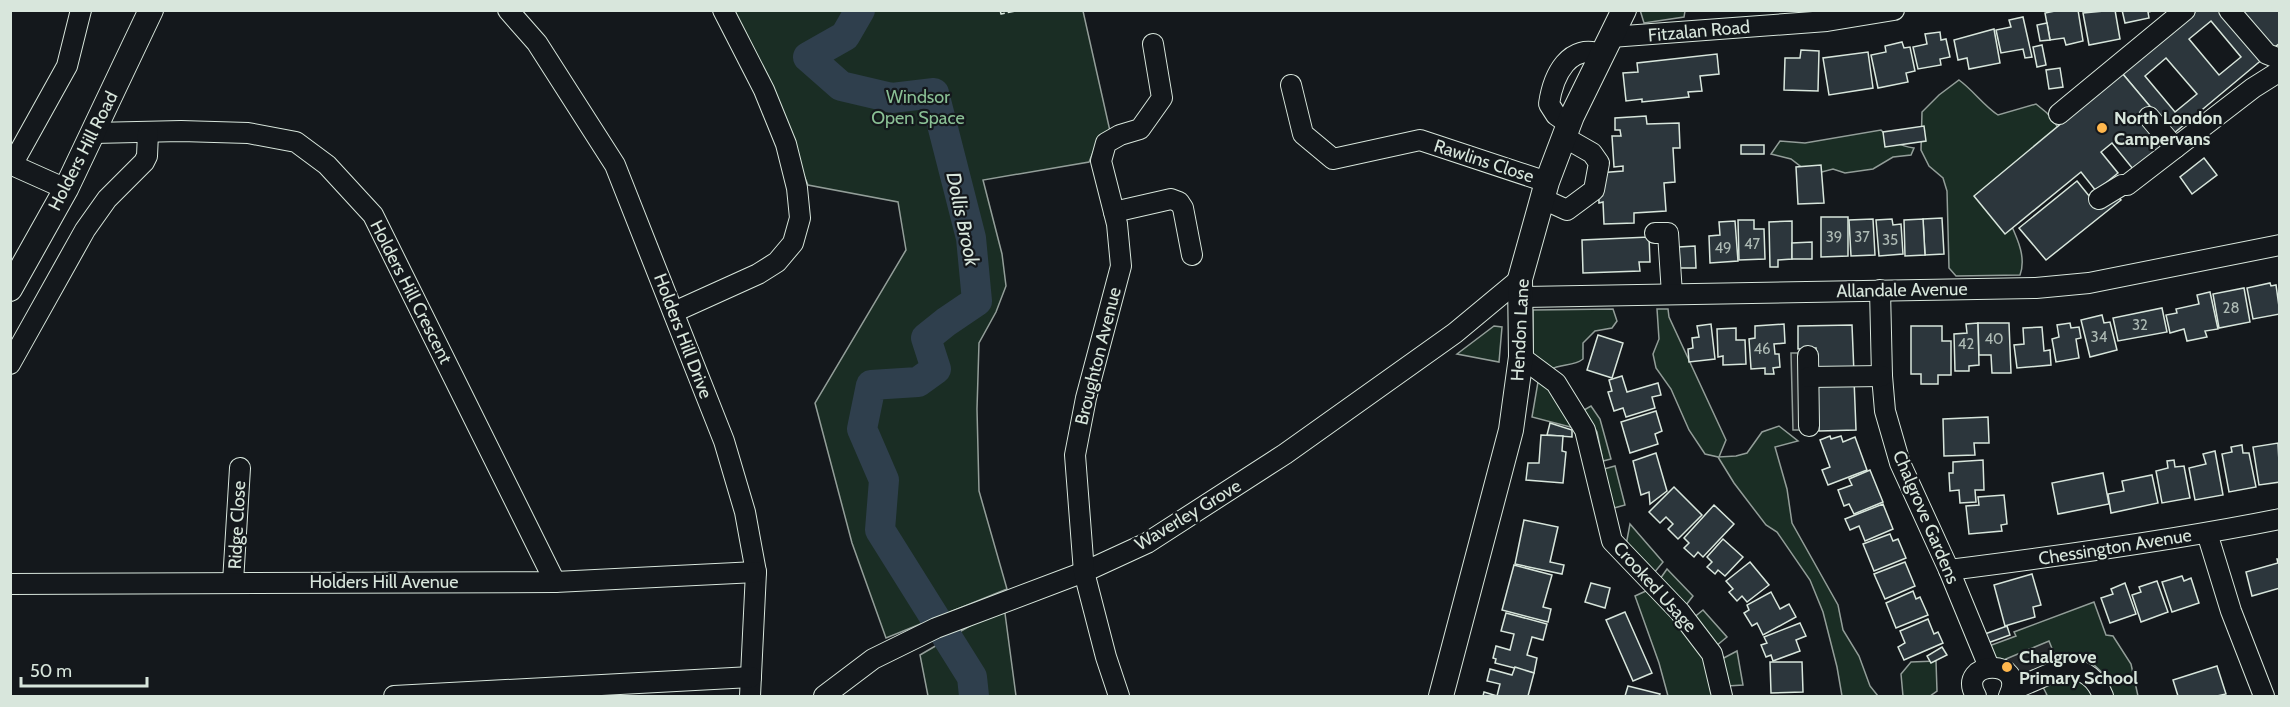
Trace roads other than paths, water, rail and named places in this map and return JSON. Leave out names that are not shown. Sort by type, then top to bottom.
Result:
[{"type":"main road","name":"Holders Hill Road","points":[[10,289],[66,189],[151,10]]},
{"type":"main road","name":"Hendon Lane","points":[[1441,696],[1511,430],[1521,357],[1521,288],[1545,190],[1567,130],[1624,10]]},
{"type":"street","points":[[66,189],[11,165],[67,66],[81,10]]},
{"type":"street","name":"Holders Hill Drive","points":[[508,10],[537,43],[615,165],[724,441],[745,512],[756,573],[751,687]]},
{"type":"street","points":[[674,312],[758,274],[777,262],[793,243],[800,218],[797,188],[786,144],[764,90],[723,10]]},
{"type":"street","name":"Fitzalan Road","points":[[1567,130],[1549,104],[1551,90],[1562,65],[1574,54],[1607,46],[1827,21],[1894,10]]},
{"type":"street","points":[[2229,10],[2267,54],[2280,59]]},
{"type":"street","points":[[2059,114],[2175,14]]},
{"type":"street","name":"Broughton Avenue","points":[[1119,696],[1106,657],[1084,572],[1075,455],[1086,398],[1121,266],[1114,212],[1101,161],[1106,143],[1120,135],[1140,129],[1162,98],[1153,44]]},
{"type":"street","points":[[2099,199],[2122,185],[2127,185],[2253,88],[2280,71]]},
{"type":"street","name":"Rawlins Close","points":[[1291,85],[1303,134],[1334,159],[1420,140],[1545,190]]},
{"type":"street","points":[[2148,117],[2175,148]]},
{"type":"street","points":[[1545,190],[1567,210],[1594,190],[1599,163],[1592,153],[1567,130]]},
{"type":"street","name":"Holders Hill Crescent","points":[[93,133],[248,132],[296,142],[327,165],[373,214],[555,582]]},
{"type":"street","points":[[10,364],[85,230],[107,199],[144,162],[147,156],[148,133]]},
{"type":"street","points":[[1114,212],[1171,199],[1179,202],[1183,208],[1192,255]]},
{"type":"street","points":[[1655,233],[1668,233],[1672,294]]},
{"type":"street","name":"Allandale Avenue","points":[[1521,288],[1672,294],[2036,288],[2089,283],[2280,245]]},
{"type":"street","name":"Waverley Grove","points":[[824,696],[873,659],[936,628],[1084,572],[1147,543],[1286,454],[1521,288]]},
{"type":"street","name":"Chalgrove Gardens","points":[[1880,290],[1885,411],[1900,463],[1949,570],[1989,667]]},
{"type":"street","points":[[1808,356],[1809,426]]},
{"type":"street","name":"Crooked Usage","points":[[1521,357],[1556,383],[1585,430],[1612,541],[1680,612],[1712,654],[1722,696]]},
{"type":"street","points":[[1809,377],[1882,376]]},
{"type":"street","name":"Ridge Close","points":[[233,582],[240,468]]},
{"type":"street","name":"Chessington Avenue","points":[[1949,570],[2074,555],[2280,519]]},
{"type":"street","points":[[2206,533],[2230,611],[2264,696]]},
{"type":"street","name":"Holders Hill Avenue","points":[[10,584],[555,582],[756,573]]},
{"type":"street","points":[[1976,696],[1972,686],[1973,680],[1977,674],[1989,667],[2005,671],[2009,676],[2010,693],[2068,666],[2085,672],[2098,683],[2103,696]]},
{"type":"street","points":[[394,696],[751,687]]},
{"type":"waterway","name":"Dollis Brook","points":[[860,10],[845,36],[808,57],[841,86],[892,98],[934,93],[971,238],[977,301],[926,338],[936,369],[918,382],[871,385],[862,429],[884,480],[880,530],[972,677],[974,696]]},
{"type":"place","name":"North London Campervans","points":[[2102,128]]},
{"type":"place","name":"Chalgrove Primary School","points":[[2007,667]]},
{"type":"park label","name":"Windsor Open Space","points":[[918,107]]}]
